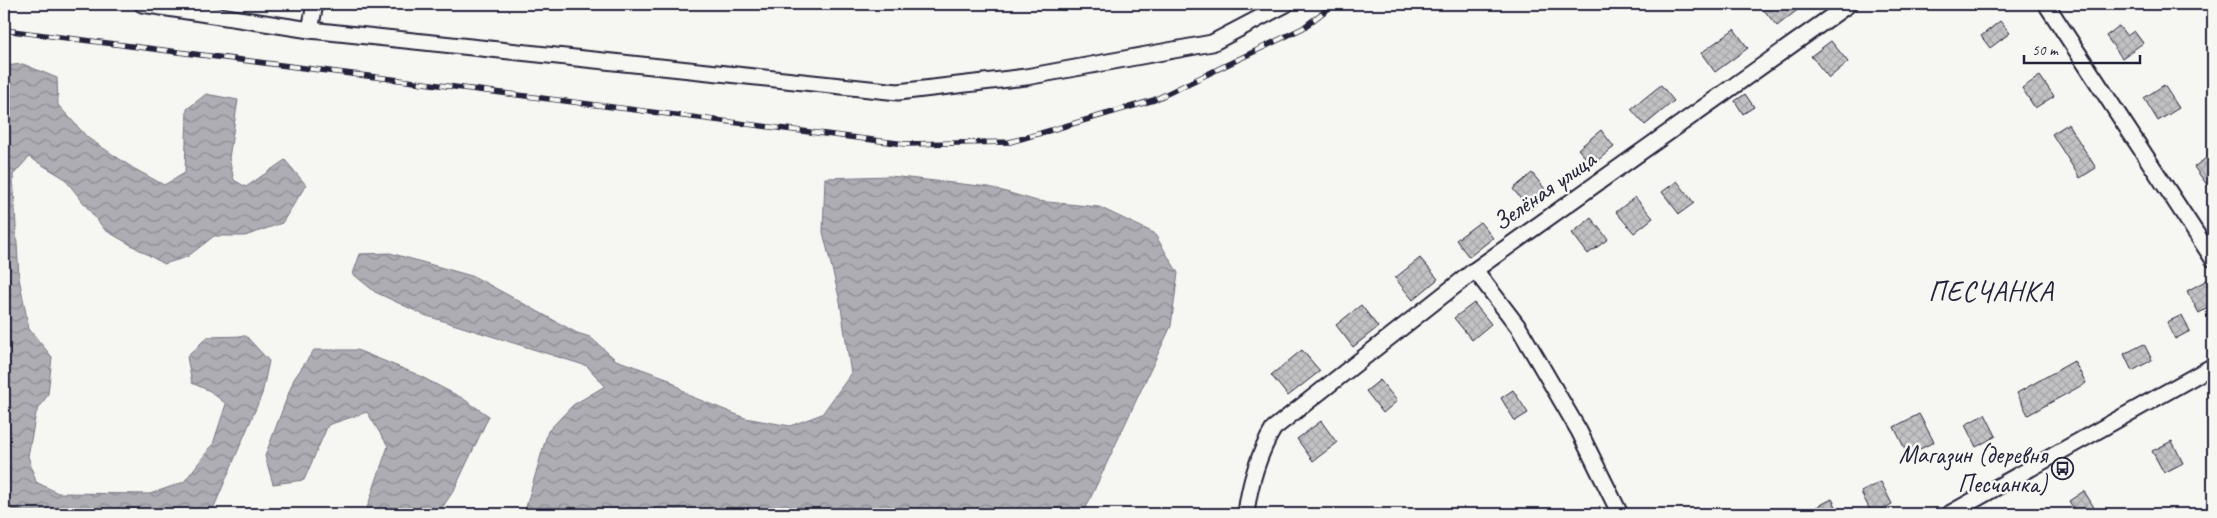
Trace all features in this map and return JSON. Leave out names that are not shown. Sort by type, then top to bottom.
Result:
[{"type":"street","points":[[142,4],[310,30],[898,92],[1026,77],[1212,43],[1286,4]]},
{"type":"street","points":[[310,30],[315,4]]},
{"type":"street","name":"Зелёная улица","points":[[1246,514],[1250,490],[1267,440],[1274,428],[1475,270],[1849,4]]},
{"type":"street","points":[[2046,4],[2213,259]]},
{"type":"street","points":[[1475,270],[1519,328],[1579,431],[1620,514]]},
{"type":"street","points":[[1949,514],[2213,366]]},
{"type":"shaded area","points":[[1006,4],[1078,4],[1065,11]]},
{"type":"water","points":[[23,64],[57,78],[58,105],[88,138],[133,168],[164,185],[185,173],[187,109],[206,94],[238,100],[229,158],[234,180],[246,187],[285,160],[306,185],[282,223],[245,236],[214,236],[187,257],[164,264],[105,230],[64,178],[29,157],[13,175],[19,278],[29,329],[52,357],[48,394],[36,413],[28,456],[36,482],[58,493],[150,494],[184,482],[213,444],[226,404],[210,391],[192,383],[187,357],[207,337],[246,336],[269,361],[262,394],[211,514],[11,514],[6,508],[4,509],[4,66]]},
{"type":"water","points":[[890,176],[989,187],[1037,201],[1099,207],[1154,233],[1178,273],[1171,326],[1083,514],[524,514],[548,431],[573,405],[605,386],[587,366],[424,315],[375,292],[353,274],[360,254],[390,253],[475,277],[577,333],[590,337],[616,360],[667,378],[690,396],[745,418],[790,426],[822,414],[851,374],[840,301],[823,232],[825,178]]},
{"type":"water","points":[[314,350],[357,350],[416,374],[462,398],[489,416],[454,490],[438,514],[365,514],[388,446],[367,412],[328,425],[304,480],[273,484],[265,456],[294,379]]},
{"type":"building","points":[[1759,4],[1805,4],[1777,26]]},
{"type":"building","points":[[2000,21],[2010,33],[1990,48],[1981,36]]},
{"type":"building","points":[[2119,26],[2127,36],[2134,31],[2143,43],[2122,58],[2106,36]]},
{"type":"building","points":[[1734,29],[1748,48],[1715,72],[1701,53]]},
{"type":"building","points":[[1831,41],[1848,62],[1829,78],[1811,56]]},
{"type":"building","points":[[2040,76],[2054,96],[2035,108],[2022,88]]},
{"type":"building","points":[[1661,85],[1674,101],[1645,125],[1631,109]]},
{"type":"building","points":[[2164,85],[2179,108],[2158,121],[2144,98]]},
{"type":"building","points":[[1745,94],[1754,107],[1743,114],[1735,101]]},
{"type":"building","points":[[2068,124],[2096,168],[2080,178],[2052,134]]},
{"type":"building","points":[[1601,130],[1614,147],[1592,165],[1578,149]]},
{"type":"building","points":[[2213,153],[2213,193],[2194,167]]},
{"type":"building","points":[[1532,173],[1549,194],[1530,210],[1513,189]]},
{"type":"building","points":[[1677,181],[1694,203],[1679,214],[1662,192]]},
{"type":"building","points":[[1635,197],[1653,218],[1634,233],[1616,212]]},
{"type":"building","points":[[1591,218],[1608,239],[1588,254],[1572,233]]},
{"type":"building","points":[[1480,222],[1493,238],[1469,257],[1456,240]]},
{"type":"building","points":[[1420,258],[1438,279],[1413,300],[1395,278]]},
{"type":"building","points":[[2207,280],[2213,292],[2213,305],[2199,313],[2187,291]]},
{"type":"building","points":[[1474,303],[1491,324],[1472,340],[1454,318]]},
{"type":"building","points":[[1361,305],[1378,327],[1353,347],[1336,325]]},
{"type":"building","points":[[2182,315],[2190,331],[2175,339],[2167,322]]},
{"type":"building","points":[[2144,344],[2152,360],[2132,371],[2124,354]]},
{"type":"building","points":[[1302,350],[1320,371],[1288,396],[1271,375]]},
{"type":"building","points":[[2074,361],[2086,383],[2028,415],[2017,393]]},
{"type":"building","points":[[1380,380],[1397,401],[1383,413],[1366,391]]},
{"type":"building","points":[[1513,390],[1528,413],[1515,421],[1501,398]]},
{"type":"building","points":[[1919,414],[1934,442],[1908,455],[1894,427]]},
{"type":"building","points":[[1985,414],[1996,436],[1976,447],[1965,425]]},
{"type":"building","points":[[1321,421],[1337,443],[1313,461],[1297,439]]},
{"type":"building","points":[[2172,441],[2183,463],[2164,473],[2152,451]]},
{"type":"building","points":[[1881,482],[1892,504],[1872,514],[1861,492]]},
{"type":"building","points":[[2084,491],[2098,514],[2077,514],[2069,501]]},
{"type":"building","points":[[1832,499],[1840,514],[1803,514]]},
{"type":"railway","points":[[4,30],[905,144],[1010,142],[1154,100],[1303,28],[1334,4]]},
{"type":"place","name":"Магазин (деревня Песчанка)","points":[[2063,469]]},
{"type":"district","name":"ПЕСЧАНКА","points":[[1991,291]]}]
